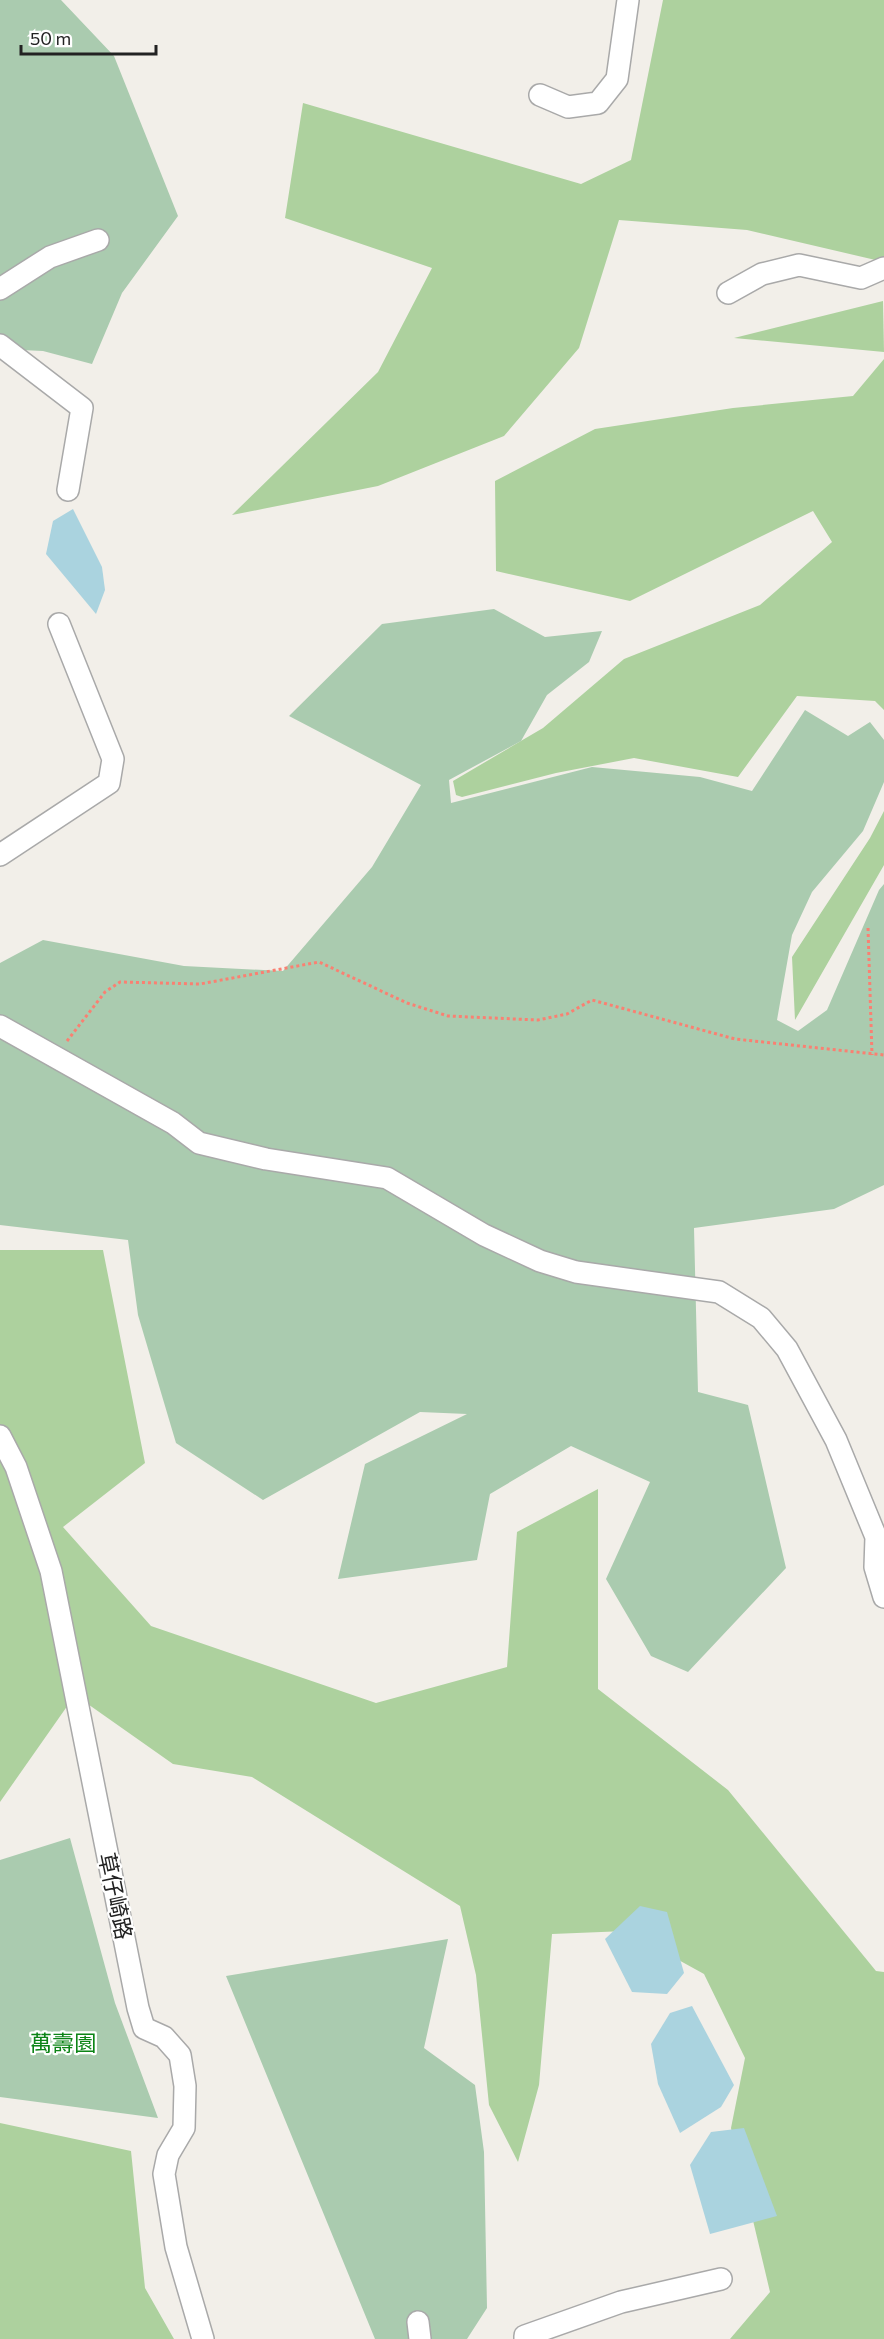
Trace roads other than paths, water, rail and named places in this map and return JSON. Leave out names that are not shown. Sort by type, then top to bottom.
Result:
[{"type":"street","points":[[540,95],[568,106],[598,103],[617,79],[628,0]]},
{"type":"street","points":[[0,289],[50,257],[98,240]]},
{"type":"street","points":[[728,293],[762,274],[799,265],[861,278],[884,268]]},
{"type":"street","points":[[0,345],[82,408],[68,490]]},
{"type":"street","points":[[0,855],[109,783],[113,759],[59,624]]},
{"type":"street","points":[[1,1028],[173,1123],[199,1143],[267,1159],[387,1178],[484,1234],[540,1261],[576,1272],[719,1292],[761,1318],[787,1349],[836,1440],[876,1537],[875,1567],[884,1597]]},
{"type":"street","name":"草仔崎路","points":[[0,1436],[16,1467],[51,1571],[138,2008],[144,2028],[164,2037],[180,2055],[185,2086],[184,2128],[168,2155],[164,2174],[176,2247],[203,2339]]},
{"type":"street","points":[[525,2339],[525,2336],[621,2302],[721,2280]]},
{"type":"water","points":[[73,509],[102,567],[105,590],[96,614],[46,554],[53,521]]},
{"type":"water","points":[[640,1906],[667,1912],[684,1973],[667,1994],[632,1992],[605,1939]]},
{"type":"water","points":[[692,2006],[734,2085],[721,2107],[680,2133],[658,2084],[651,2044],[670,2013]]},
{"type":"water","points":[[744,2128],[777,2216],[710,2234],[690,2165],[711,2132]]},
{"type":"park label","name":"萬壽園","points":[[63,2042]]}]
